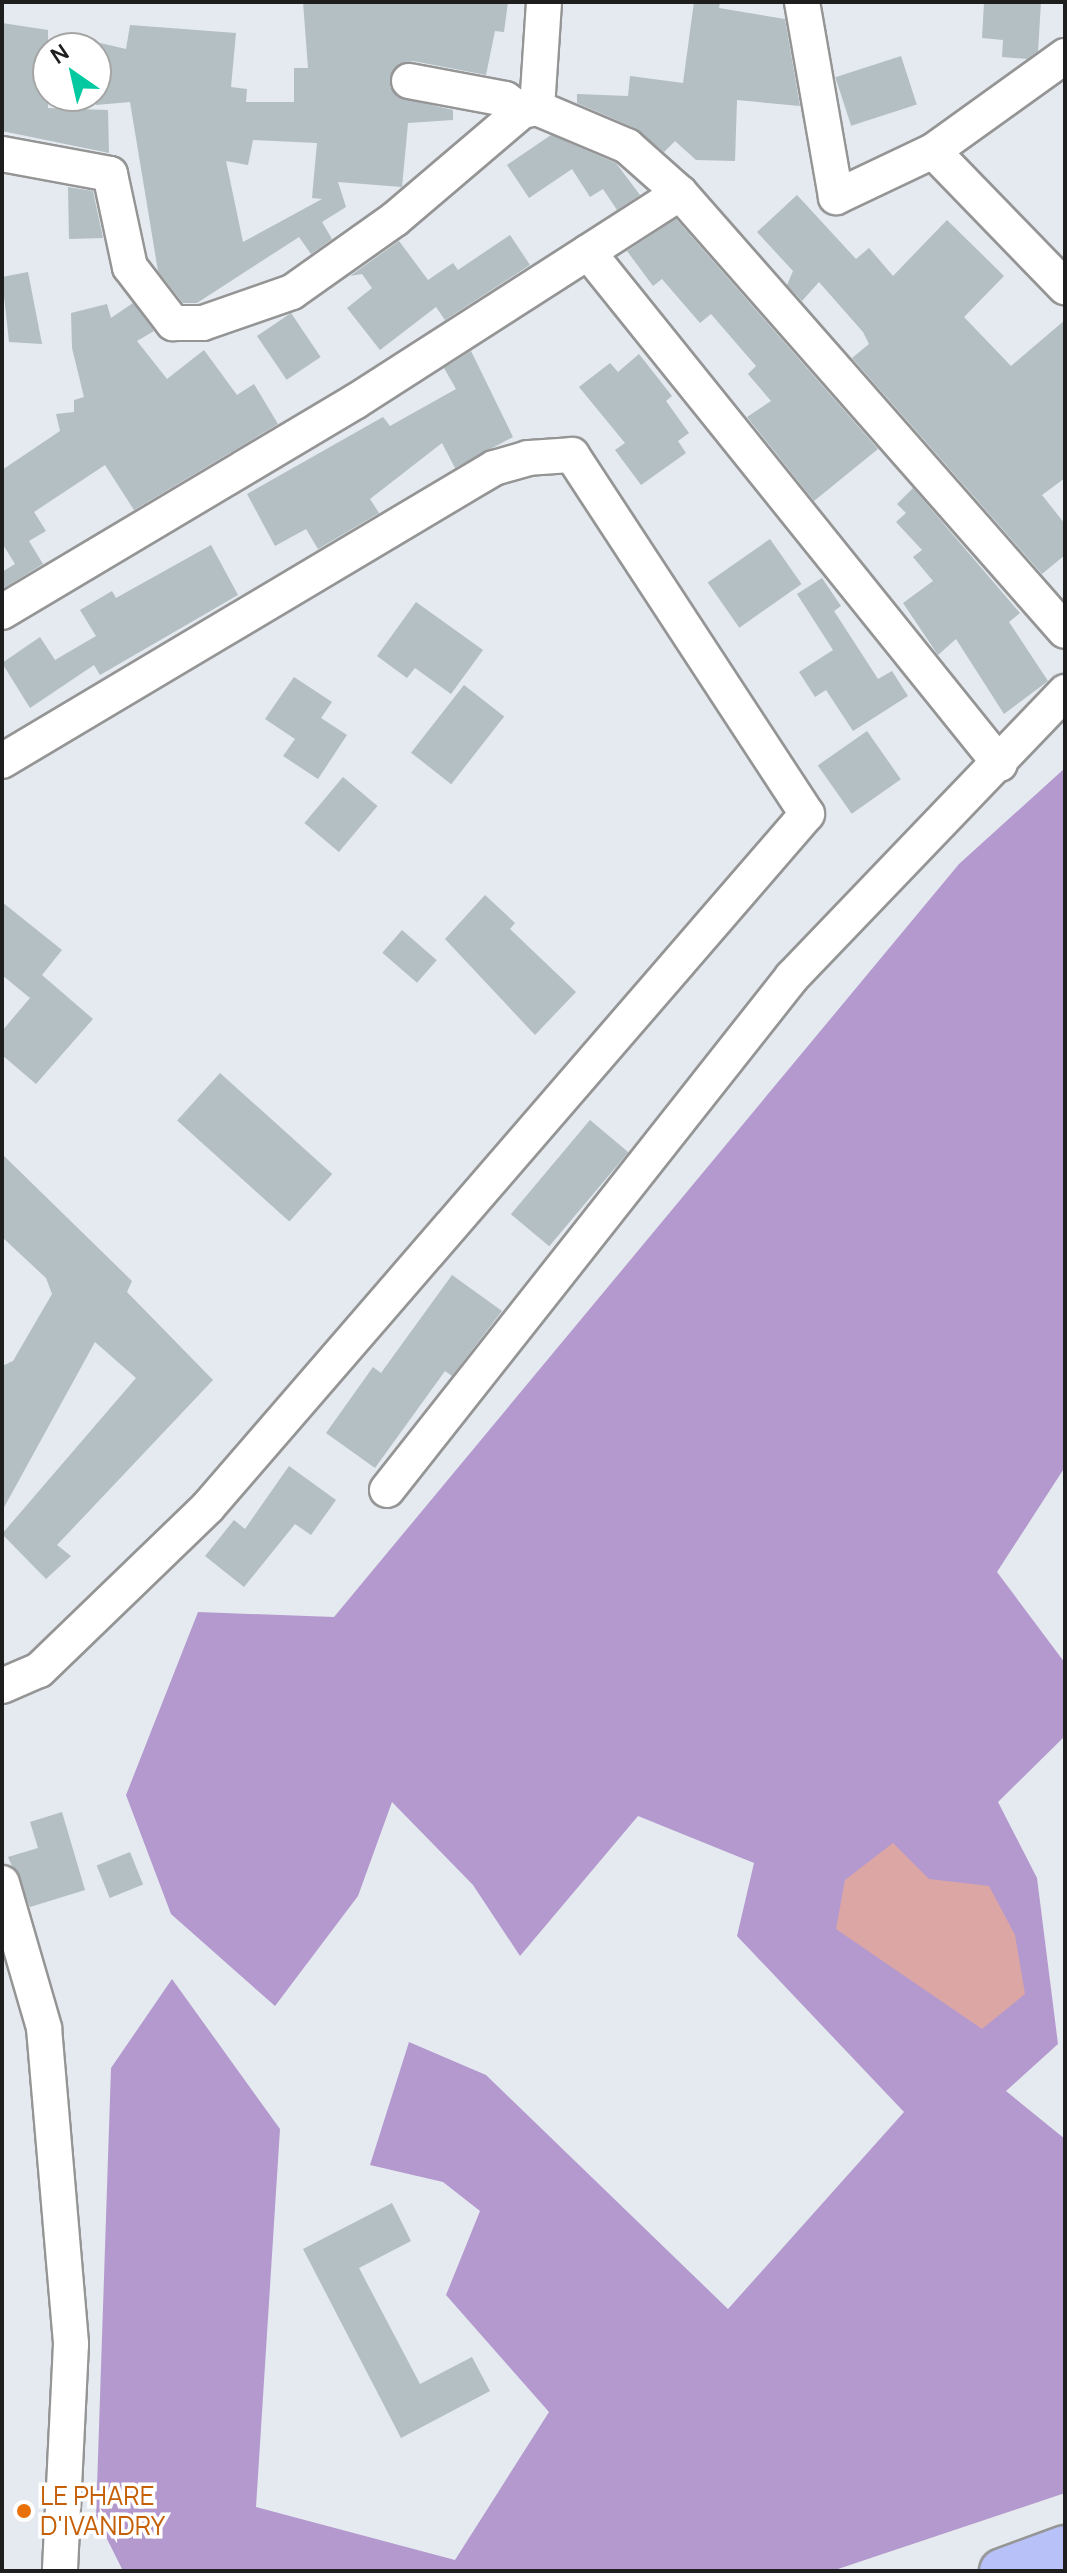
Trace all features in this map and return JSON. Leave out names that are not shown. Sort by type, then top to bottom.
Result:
[{"type":"main road","points":[[1002,2571],[1065,2548]]},
{"type":"street","points":[[2,154],[110,174],[130,267],[173,323],[203,323],[292,292],[395,219],[530,109],[544,2]]},
{"type":"street","points":[[802,2],[836,197],[933,151],[1065,56]]},
{"type":"street","points":[[409,81],[505,99],[627,146],[680,193],[1065,631]]},
{"type":"street","points":[[933,151],[1065,287]]},
{"type":"street","points":[[2,612],[356,401],[680,193]]},
{"type":"street","points":[[588,252],[1000,764]]},
{"type":"street","points":[[2,761],[494,468],[528,458],[572,455],[807,814],[208,1507],[39,1670],[2,1686]]},
{"type":"street","points":[[387,1490],[792,977],[1000,764],[1065,692]]},
{"type":"street","points":[[2,1883],[44,2028],[70,2328],[60,2571]]},
{"type":"shaded area","points":[[1065,768],[1065,1467],[997,1572],[1065,1663],[1065,1736],[998,1802],[1037,1878],[1058,2044],[1006,2091],[1065,2139],[1065,2493],[832,2571],[123,2571],[96,2517],[111,2068],[172,1979],[280,2129],[256,2507],[455,2560],[549,2412],[446,2295],[480,2211],[443,2182],[370,2165],[409,2042],[486,2075],[728,2309],[904,2112],[737,1936],[754,1863],[638,1816],[520,1956],[473,1885],[392,1802],[358,1896],[275,2006],[171,1914],[126,1795],[198,1612],[334,1617],[959,864]]},
{"type":"shaded area","points":[[893,1843],[929,1879],[989,1886],[1015,1935],[1025,1994],[982,2029],[836,1929],[845,1880]]},
{"type":"building","points":[[303,2],[508,2],[504,32],[495,31],[486,75],[413,61],[393,69],[390,87],[397,97],[453,110],[453,120],[408,123],[402,187],[338,182],[346,207],[322,222],[332,239],[311,254],[299,237],[197,303],[183,303],[158,271],[130,102],[112,104],[112,46],[126,49],[130,25],[236,33],[231,87],[247,89],[246,102],[294,102],[294,68],[308,68]],"holes":[[[253,140],[317,143],[312,198],[322,199],[243,242],[226,161],[248,165]]]},
{"type":"building","points":[[694,2],[720,2],[719,8],[785,19],[800,106],[737,100],[735,161],[696,160],[675,141],[664,152],[635,128],[577,103],[577,94],[628,96],[630,76],[683,83]]},
{"type":"building","points":[[984,2],[1041,2],[1038,51],[1027,59],[1002,57],[1003,40],[982,38]]},
{"type":"building","points":[[2,23],[48,30],[32,32],[32,112],[108,112],[109,153],[2,131]]},
{"type":"building","points":[[901,56],[917,105],[851,126],[835,77]]},
{"type":"building","points":[[551,135],[616,163],[640,195],[617,210],[603,189],[590,197],[572,169],[529,198],[507,165]]},
{"type":"building","points":[[68,187],[93,191],[103,238],[69,239]]},
{"type":"building","points":[[797,195],[856,259],[869,248],[893,276],[947,220],[1004,276],[964,317],[1011,366],[1065,320],[1065,478],[1042,495],[1065,524],[1065,555],[1042,574],[852,358],[869,344],[863,332],[819,282],[802,301],[787,285],[793,271],[757,232]]},
{"type":"building","points":[[676,219],[878,449],[814,501],[747,417],[771,401],[748,374],[756,366],[711,314],[700,323],[662,279],[653,286],[627,251]]},
{"type":"building","points":[[510,235],[530,265],[445,320],[436,307],[380,350],[347,308],[372,288],[362,274],[350,276],[399,241],[428,280],[453,263],[458,270]]},
{"type":"building","points":[[28,272],[42,344],[9,342],[2,277]]},
{"type":"building","points":[[133,303],[154,331],[137,341],[167,379],[204,350],[237,395],[254,384],[278,424],[134,510],[105,465],[34,512],[46,531],[29,541],[43,564],[2,589],[2,572],[15,564],[2,543],[2,470],[60,431],[56,414],[74,412],[74,400],[84,397],[72,348],[71,313],[107,304],[111,318]]},
{"type":"building","points":[[291,313],[321,357],[287,380],[257,336]]},
{"type":"building","points":[[471,351],[513,437],[455,468],[442,443],[370,499],[379,513],[318,549],[306,529],[275,546],[247,494],[383,417],[390,426],[456,389],[444,368]]},
{"type":"building","points":[[639,354],[672,396],[666,401],[689,433],[678,441],[686,453],[641,485],[615,450],[625,443],[579,387],[610,363],[618,372]]},
{"type":"building","points":[[913,488],[1020,613],[1009,622],[1048,681],[1004,714],[956,639],[938,655],[903,603],[933,581],[913,557],[922,550],[896,522],[906,513],[897,504]]},
{"type":"building","points":[[770,539],[802,584],[739,628],[708,583]]},
{"type":"building","points":[[211,545],[238,595],[100,675],[94,665],[30,708],[2,663],[40,637],[55,660],[96,636],[80,610],[112,591],[116,598]]},
{"type":"building","points":[[822,578],[841,606],[834,611],[878,679],[892,671],[908,696],[853,731],[826,690],[815,697],[799,672],[833,650],[797,594]]},
{"type":"building","points":[[416,602],[483,650],[451,694],[415,668],[407,678],[377,656]]},
{"type":"building","points":[[294,677],[332,702],[321,718],[347,735],[318,779],[283,756],[295,739],[265,719]]},
{"type":"building","points":[[464,685],[504,716],[451,784],[411,753]]},
{"type":"building","points":[[867,731],[901,779],[852,814],[818,765]]},
{"type":"building","points":[[343,777],[377,806],[339,852],[304,823]]},
{"type":"building","points":[[485,895],[515,923],[510,929],[576,992],[535,1035],[445,939]]},
{"type":"building","points":[[2,902],[62,950],[42,975],[93,1019],[36,1084],[2,1055],[2,1031],[30,998],[2,975]]},
{"type":"building","points":[[402,930],[437,960],[417,983],[382,953]]},
{"type":"building","points":[[220,1073],[332,1174],[289,1222],[177,1121]]},
{"type":"building","points":[[590,1120],[628,1152],[549,1246],[511,1214]]},
{"type":"building","points":[[2,1154],[132,1281],[127,1292],[213,1380],[57,1545],[71,1556],[46,1579],[2,1534],[136,1378],[95,1342],[2,1511],[2,1366],[13,1361],[52,1294],[46,1278],[2,1237]]},
{"type":"building","points":[[452,1275],[502,1311],[452,1376],[445,1371],[375,1468],[326,1433],[373,1367],[381,1373]]},
{"type":"building","points":[[289,1466],[336,1500],[311,1535],[295,1524],[244,1587],[205,1556],[234,1520],[245,1529]]},
{"type":"building","points":[[62,1812],[85,1890],[30,1907],[8,1857],[38,1848],[30,1822]]},
{"type":"building","points":[[130,1852],[143,1884],[110,1898],[97,1865]]},
{"type":"building","points":[[392,2203],[411,2241],[359,2268],[420,2384],[472,2357],[490,2391],[401,2438],[303,2249]]},
{"type":"place","name":"LE PHARE D'IVANDRY","points":[[24,2511]]}]
